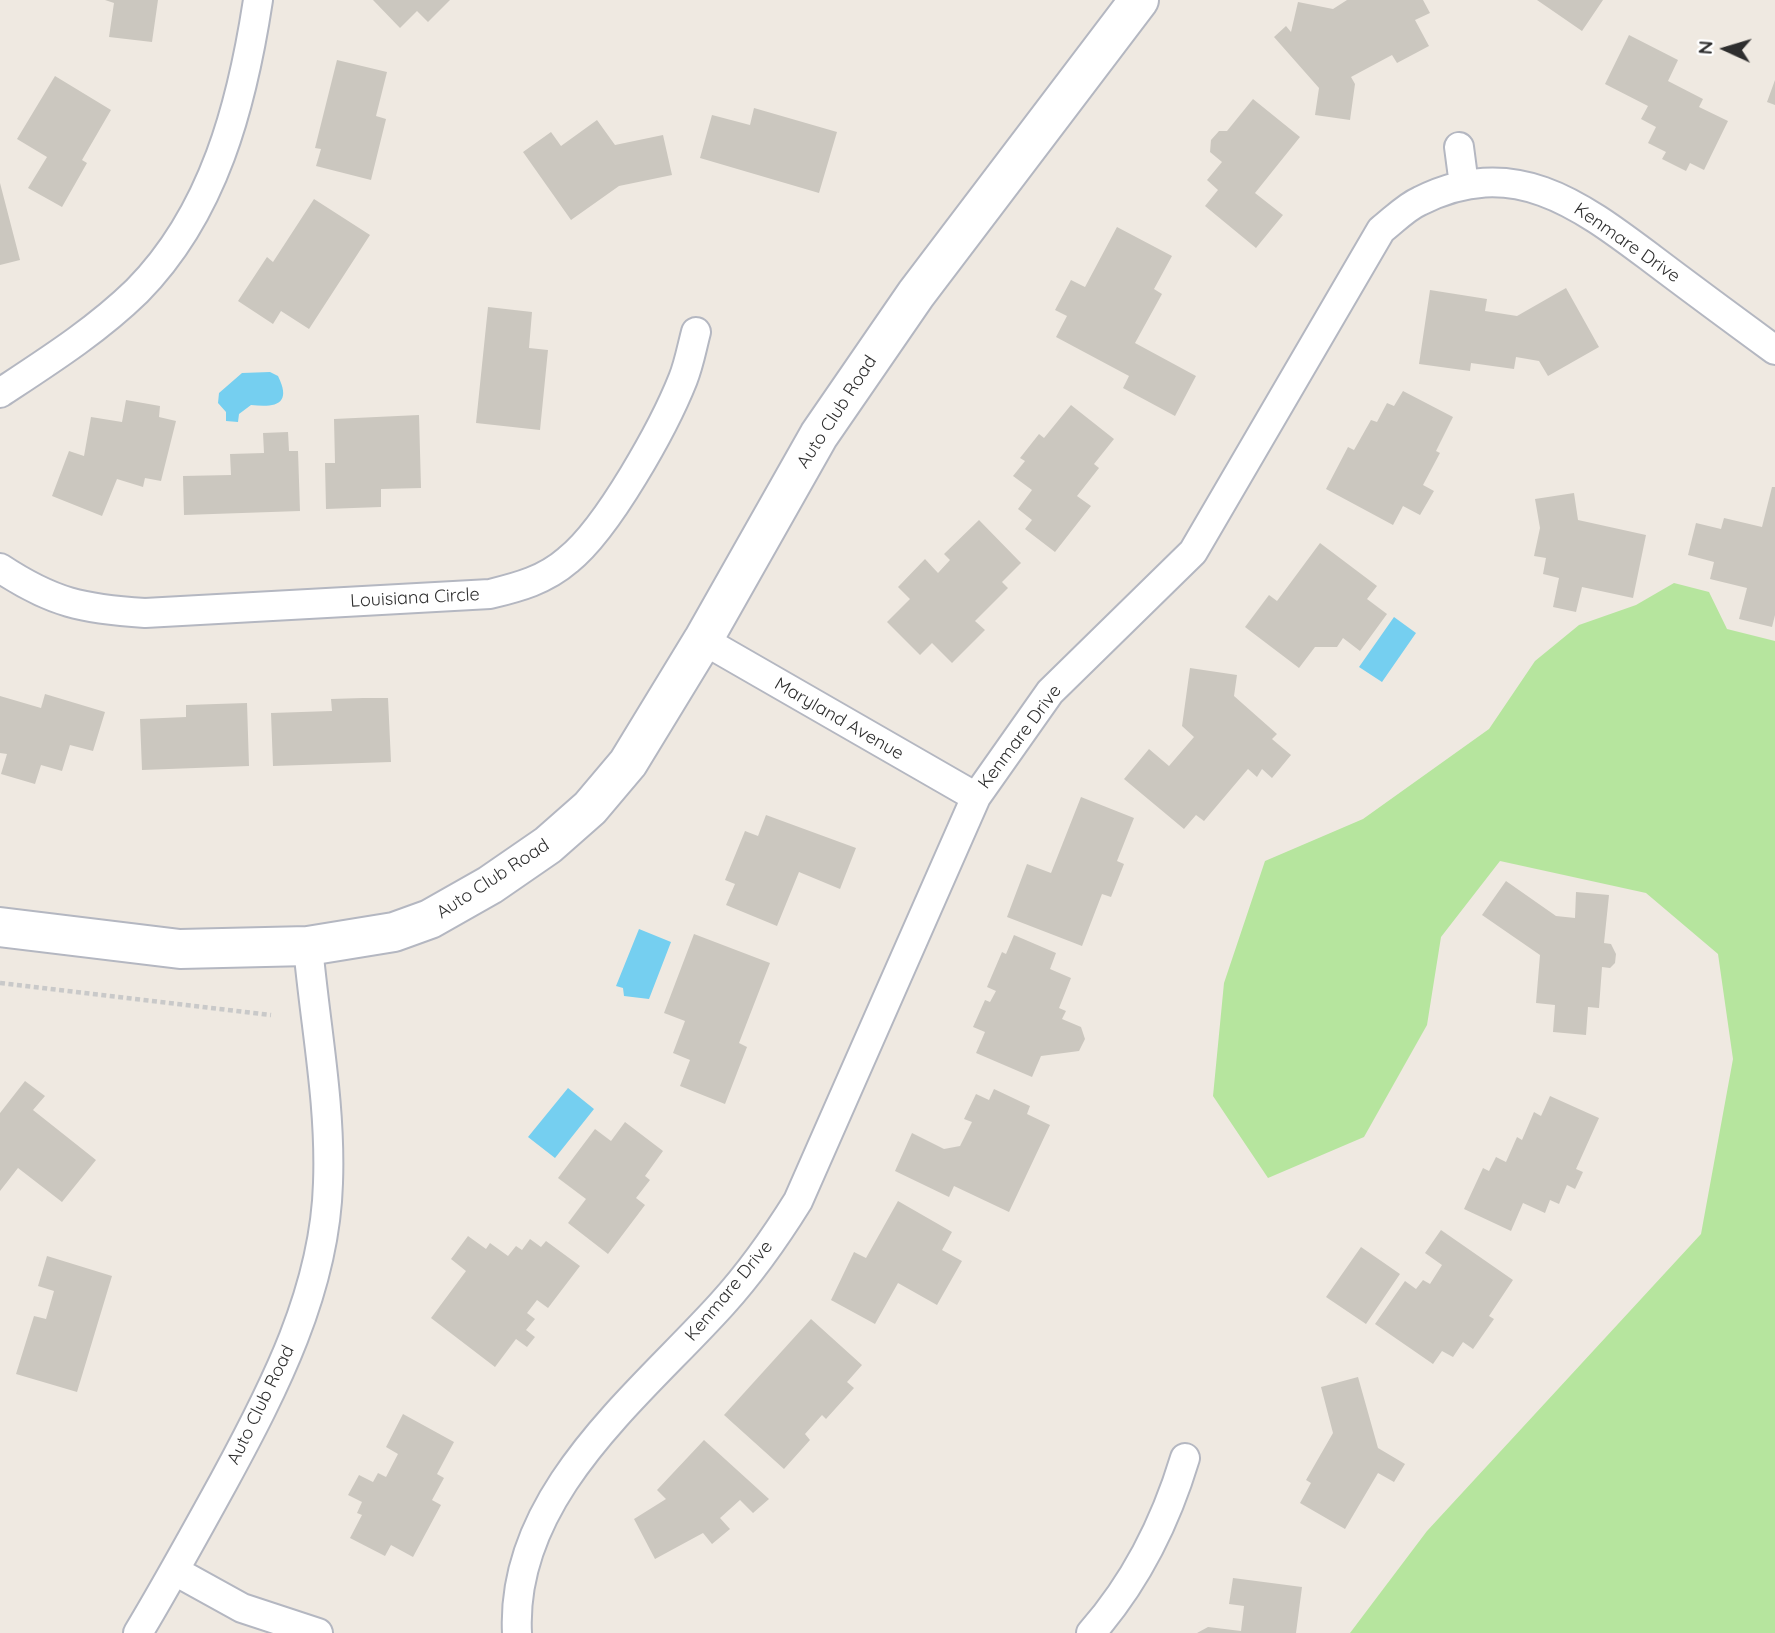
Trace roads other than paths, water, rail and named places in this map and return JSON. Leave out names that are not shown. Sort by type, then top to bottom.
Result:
[{"type":"street","points":[[0,393],[76,342],[137,290],[188,225],[224,152],[247,72],[258,0]]},
{"type":"street","name":"Auto Club Road","points":[[138,1633],[175,1572],[256,1421],[295,1336],[320,1254],[328,1185],[327,1115],[309,946],[394,932],[430,919],[490,885],[548,845],[590,808],[628,763],[703,640],[819,435],[916,294],[1139,0]]},
{"type":"street","points":[[1459,147],[1464,185]]},
{"type":"street","name":"Kenmare Drive","points":[[517,1633],[516,1615],[529,1553],[553,1498],[589,1447],[764,1256],[798,1202],[976,797],[1049,692],[1193,552],[1381,230],[1419,201],[1464,185],[1512,182],[1558,195],[1600,220],[1775,350]]},
{"type":"street","name":"Louisiana Circle","points":[[0,568],[33,590],[88,609],[145,613],[479,595],[531,584],[567,561],[591,538],[611,511],[684,379],[696,332]]},
{"type":"street","name":"Maryland Avenue","points":[[703,640],[976,797]]},
{"type":"street","points":[[0,927],[180,949],[309,946]]},
{"type":"street","points":[[1091,1633],[1150,1546],[1171,1504],[1185,1458]]},
{"type":"street","points":[[175,1572],[242,1608],[318,1633]]},
{"type":"water","points":[[270,372],[278,376],[282,385],[283,393],[279,402],[268,406],[251,405],[239,414],[238,422],[226,421],[226,412],[218,403],[219,393],[242,373]]},
{"type":"water","points":[[1394,617],[1416,633],[1382,682],[1359,667]]},
{"type":"water","points":[[639,929],[671,942],[649,999],[624,996],[623,988],[616,986]]},
{"type":"water","points":[[568,1088],[594,1109],[555,1158],[528,1137]]}]
